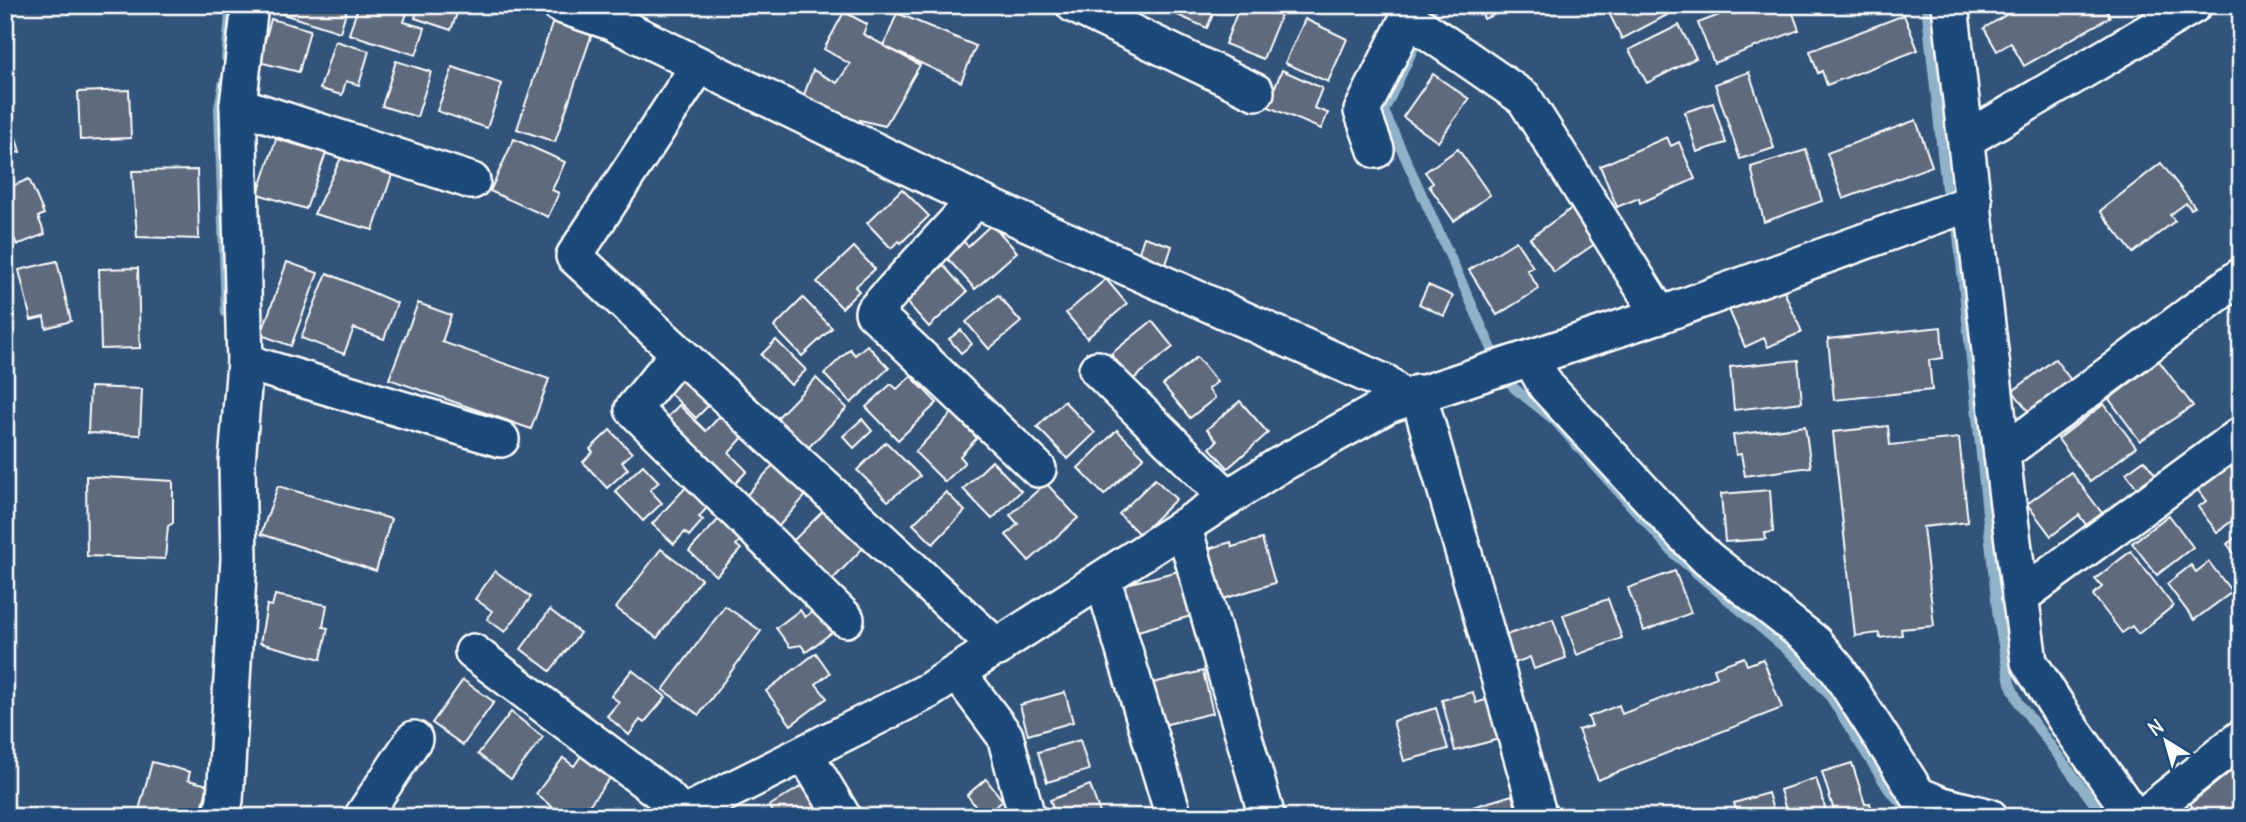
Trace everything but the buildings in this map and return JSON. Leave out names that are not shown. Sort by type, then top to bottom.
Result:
[{"type":"street","points":[[220,817],[225,800],[239,559],[237,463],[245,362],[239,105],[250,5]]},
{"type":"street","points":[[560,5],[611,22],[976,200],[1411,396],[1539,817]]},
{"type":"street","points":[[1074,5],[1256,92]]},
{"type":"street","points":[[1950,5],[1967,139],[1960,207],[2002,454],[2029,662],[2064,719],[2134,817]]},
{"type":"street","points":[[1967,139],[2194,5]]},
{"type":"street","points":[[1376,150],[1362,111],[1417,21],[1524,98],[1660,315]]},
{"type":"street","points":[[698,66],[574,256],[998,648]]},
{"type":"street","points":[[239,105],[472,181]]},
{"type":"street","points":[[976,200],[873,312],[1038,468]]},
{"type":"street","points":[[473,652],[665,796],[680,815],[805,754],[958,673],[1335,432],[1411,396],[1660,315],[1960,207]]},
{"type":"street","points":[[2002,454],[2241,276]]},
{"type":"street","points":[[679,353],[633,409],[846,619]]},
{"type":"street","points":[[245,362],[501,439]]},
{"type":"street","points":[[1511,365],[1546,386],[1707,558],[1814,642],[1838,670],[1918,794],[1942,805],[1990,817]]},
{"type":"street","points":[[1097,369],[1228,498]]},
{"type":"street","points":[[2020,597],[2241,435]]},
{"type":"street","points":[[1184,528],[1266,817]]},
{"type":"street","points":[[1103,580],[1174,817]]},
{"type":"street","points":[[958,673],[1005,736],[1027,817]]},
{"type":"street","points":[[2142,817],[2241,738]]},
{"type":"street","points":[[362,817],[414,739]]},
{"type":"street","points":[[805,754],[843,817]]},
{"type":"waterway","points":[[226,58],[231,5]]},
{"type":"waterway","points":[[1434,5],[1384,111],[1492,349],[1514,388],[1553,419],[1675,555],[1794,656],[1829,695],[1889,790],[1915,817]]},
{"type":"waterway","points":[[1926,5],[1946,189],[1957,225],[1998,618],[2010,683],[2019,703],[2104,817]]},
{"type":"waterway","points":[[224,81],[219,108],[226,313]]}]
